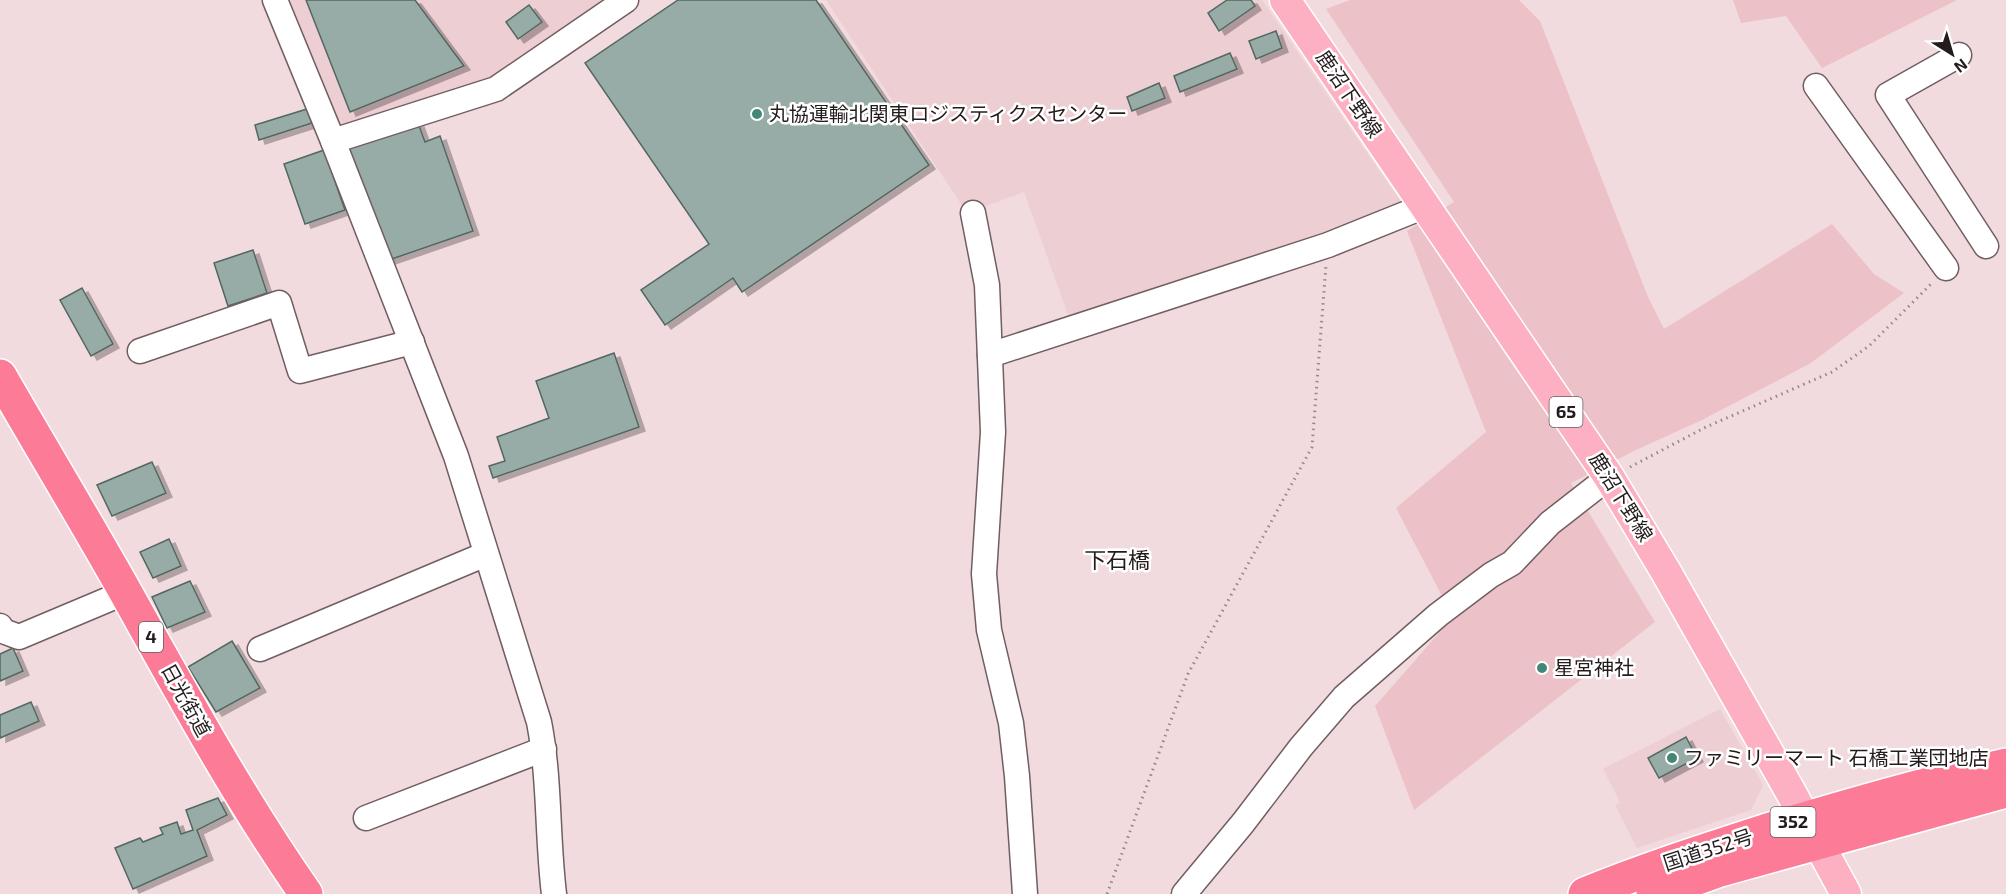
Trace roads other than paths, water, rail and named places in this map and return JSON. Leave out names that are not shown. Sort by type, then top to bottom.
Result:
[{"type":"highway","name":"日光街道","points":[[0,376],[126,592],[207,738],[306,894]]},
{"type":"highway","name":"国道352号","points":[[1653,894],[1720,870],[1921,785],[2004,778]]},
{"type":"highway","name":"国道352号","points":[[1585,894],[1689,855],[1811,830]]},
{"type":"main road","name":"鹿沼下野線","points":[[1285,0],[1610,477],[1666,572],[1846,894]]},
{"type":"street","points":[[275,0],[333,141],[456,456],[539,722],[544,749],[549,856],[554,894]]},
{"type":"street","points":[[333,141],[496,89],[626,0]]},
{"type":"street","points":[[1959,55],[1888,95],[1986,246]]},
{"type":"street","points":[[1816,86],[1946,268]]},
{"type":"street","points":[[990,355],[1328,245],[1425,206]]},
{"type":"street","points":[[973,213],[987,285],[993,432],[984,574],[989,630],[1011,723],[1025,894]]},
{"type":"street","points":[[140,351],[279,303],[300,371],[412,342]]},
{"type":"street","points":[[1184,894],[1243,823],[1300,747],[1344,697],[1438,615],[1491,575],[1512,563],[1550,523],[1610,477]]},
{"type":"street","points":[[260,649],[486,554]]},
{"type":"street","points":[[0,626],[3,632],[19,637],[126,592]]},
{"type":"street","points":[[366,818],[544,749]]},
{"type":"place","name":"丸協運輸北関東ロジスティクスセンター","points":[[757,114]]},
{"type":"place","name":"星宮神社","points":[[1542,668]]},
{"type":"place","name":"ファミリーマート 石橋工業団地店","points":[[1672,758]]},
{"type":"district","name":"下石橋","points":[[1117,560]]}]
